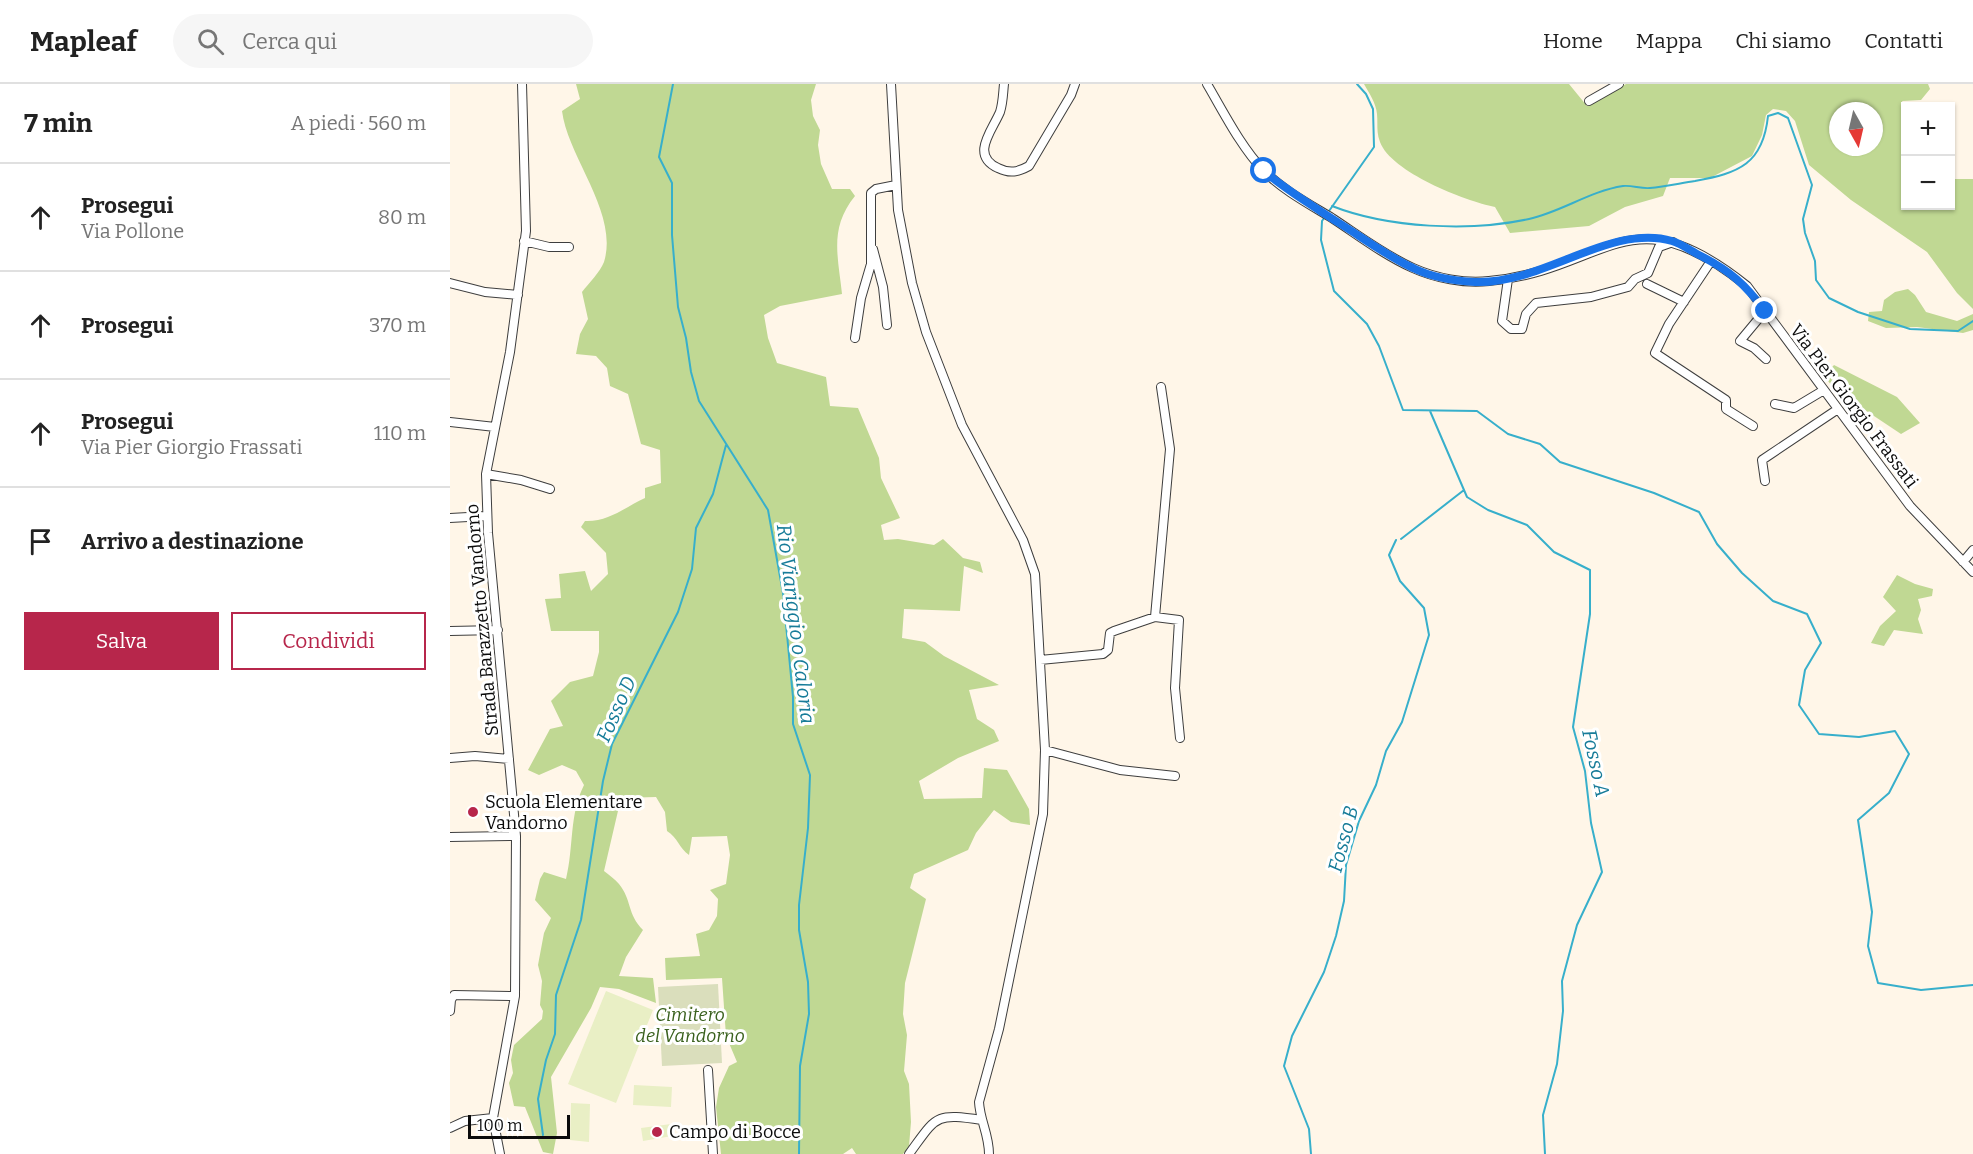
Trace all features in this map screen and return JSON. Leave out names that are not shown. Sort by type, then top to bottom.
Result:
[{"type":"street","name":"Strada Barazzetto Vandorno","points":[[500,1154],[494,1118],[515,996],[516,836],[486,516],[486,474],[510,352],[524,241],[522,84]]},
{"type":"street","points":[[891,84],[901,233],[912,283],[942,379],[962,425],[1023,540],[1035,574],[1045,750],[1043,814],[999,1029],[979,1102],[982,1120],[989,1136],[989,1154]]},
{"type":"street","points":[[1004,84],[1001,109],[983,145],[984,153],[991,164],[1010,172],[1020,171],[1029,166],[1071,95],[1075,84]]},
{"type":"street","name":"Via Pier Giorgio Frassati","points":[[1207,84],[1264,171],[1318,210],[1414,269],[1462,280],[1487,282],[1509,279],[1530,274],[1622,240],[1648,237],[1676,243],[1711,261],[1747,286],[1910,506],[1973,572]]},
{"type":"street","points":[[1589,101],[1619,84]]},
{"type":"street","points":[[855,338],[872,248],[871,193],[876,189],[896,185]]},
{"type":"street","points":[[524,241],[549,247],[569,247]]},
{"type":"street","points":[[1509,279],[1502,321],[1511,329],[1522,329],[1526,314],[1536,303],[1591,297],[1628,287],[1635,279],[1648,273],[1661,245],[1668,246],[1676,243]]},
{"type":"street","points":[[872,248],[883,287],[887,325]]},
{"type":"street","points":[[1711,261],[1655,353],[1726,400],[1726,409],[1753,426]]},
{"type":"street","points":[[450,283],[485,292],[518,295]]},
{"type":"street","points":[[1647,284],[1684,302]]},
{"type":"street","points":[[1765,311],[1740,341],[1754,348],[1766,359]]},
{"type":"street","points":[[1155,617],[1170,449],[1161,387]]},
{"type":"street","points":[[1798,417],[1790,411],[1824,390]]},
{"type":"street","points":[[1775,404],[1794,408]]},
{"type":"street","points":[[1765,481],[1762,460],[1838,409]]},
{"type":"street","points":[[450,422],[495,427]]},
{"type":"street","points":[[486,474],[520,480],[550,489]]},
{"type":"street","points":[[450,518],[486,516]]},
{"type":"street","points":[[1963,562],[1973,550]]},
{"type":"street","points":[[1040,660],[1103,654],[1108,650],[1110,633],[1114,631],[1155,617],[1179,620],[1175,688],[1180,738]]},
{"type":"street","points":[[450,631],[498,630]]},
{"type":"street","points":[[1045,750],[1120,770],[1175,776]]},
{"type":"street","points":[[450,758],[475,756],[510,759]]},
{"type":"street","points":[[450,837],[516,836]]},
{"type":"street","points":[[450,1011],[454,995],[515,996]]},
{"type":"street","points":[[708,1070],[712,1154]]},
{"type":"street","points":[[909,1154],[934,1122],[942,1116],[982,1120]]},
{"type":"street","points":[[450,1128],[465,1121],[494,1118]]},
{"type":"green space","points":[[576,84],[816,84],[811,100],[813,116],[820,130],[818,145],[821,164],[832,189],[850,189],[855,196],[841,219],[838,231],[842,294],[780,306],[764,315],[768,338],[777,363],[826,377],[830,406],[858,408],[879,458],[881,478],[900,518],[881,525],[884,540],[898,539],[934,545],[943,539],[963,558],[980,562],[983,573],[964,566],[960,611],[904,609],[902,638],[925,642],[944,656],[999,685],[969,690],[977,719],[994,730],[999,741],[958,758],[919,781],[924,799],[982,798],[984,768],[1007,770],[1029,809],[1030,825],[1011,822],[994,810],[976,833],[968,850],[914,874],[910,888],[926,899],[905,983],[903,1014],[907,1035],[904,1071],[909,1084],[911,1122],[909,1146],[903,1154],[856,1154],[852,1148],[843,1154],[721,1154],[716,1107],[719,1088],[729,1066],[737,1062],[726,1036],[722,978],[666,980],[665,958],[700,956],[696,934],[709,930],[717,916],[718,899],[710,890],[726,884],[730,855],[727,836],[692,837],[689,855],[667,831],[665,812],[656,797],[621,798],[604,871],[616,880],[623,890],[634,918],[643,930],[626,957],[619,976],[653,978],[656,1003],[619,989],[600,987],[591,1008],[551,1077],[557,1133],[553,1154],[543,1152],[525,1107],[514,1106],[509,1083],[513,1073],[511,1060],[514,1045],[542,1019],[543,1011],[540,1005],[542,981],[538,965],[544,933],[551,918],[535,900],[544,872],[566,879],[576,808],[584,785],[576,771],[562,765],[539,775],[528,770],[550,729],[563,726],[551,701],[570,682],[593,676],[599,652],[599,631],[551,631],[545,599],[561,598],[559,574],[585,571],[591,591],[608,574],[606,553],[581,527],[585,521],[609,517],[645,498],[645,488],[661,483],[660,450],[641,444],[628,394],[610,386],[607,368],[596,356],[576,354],[580,334],[588,319],[582,292],[602,266],[607,243],[605,224],[599,205],[573,148],[562,111],[580,99]]},
{"type":"green space","points":[[1364,84],[1569,84],[1587,106],[1626,84],[1928,84],[1930,89],[1921,100],[1901,102],[1901,210],[1955,210],[1955,179],[1973,179],[1973,309],[1957,293],[1927,252],[1851,200],[1809,165],[1795,121],[1786,111],[1773,109],[1766,115],[1762,135],[1752,156],[1710,178],[1670,178],[1663,196],[1625,207],[1589,226],[1510,233],[1495,207],[1448,192],[1430,184],[1398,164],[1380,142],[1377,114]]},
{"type":"green space","points":[[1908,289],[1915,295],[1926,312],[1957,321],[1973,314],[1973,330],[1963,333],[1917,327],[1886,328],[1868,321],[1869,312],[1882,311],[1884,300],[1895,292]]},
{"type":"green space","points":[[1834,365],[1897,397],[1920,423],[1901,434],[1865,410],[1845,402],[1824,376]]},
{"type":"green space","points":[[1897,575],[1915,584],[1933,589],[1932,596],[1918,599],[1921,610],[1918,619],[1923,634],[1894,630],[1884,646],[1871,643],[1880,626],[1896,611],[1883,597]]},
{"type":"green space","name":"Cimitero del Vandorno","points":[[718,984],[722,1063],[662,1066],[658,987]]},
{"type":"green space","points":[[606,991],[653,1010],[616,1103],[568,1084]]},
{"type":"green space","points":[[634,1085],[672,1087],[671,1107],[633,1105]]},
{"type":"green space","points":[[571,1103],[590,1104],[589,1142],[570,1140]]},
{"type":"green space","name":"Campo di Bocce","points":[[671,1124],[672,1136],[643,1141],[641,1128]]},
{"type":"waterway","name":"Rio Viariggio o Caloria","points":[[673,84],[659,157],[672,183],[672,235],[678,307],[699,401],[768,510],[783,593],[793,697],[793,724],[810,775],[808,828],[799,905],[799,930],[808,982],[809,1014],[800,1066],[799,1154]]},
{"type":"waterway","points":[[1357,84],[1366,94],[1373,109],[1374,147],[1322,221],[1321,240],[1334,291],[1367,324],[1379,346],[1403,410],[1477,411],[1508,434],[1540,444],[1560,462],[1654,493],[1699,512],[1717,544],[1742,573],[1773,601],[1807,614],[1821,643],[1805,670],[1799,705],[1819,734],[1859,737],[1895,731],[1909,754],[1889,793],[1858,820],[1872,912],[1868,946],[1878,983],[1921,990],[1973,985]]},
{"type":"waterway","points":[[1332,206],[1378,219],[1429,226],[1481,226],[1529,219],[1611,189],[1626,186],[1661,187],[1711,178],[1736,170],[1746,164],[1761,145],[1768,116],[1778,113],[1788,118],[1812,185],[1803,219],[1805,233],[1815,261],[1816,280],[1829,298],[1858,312],[1910,329],[1958,331],[1973,321]]},
{"type":"waterway","name":"Fosso A","points":[[1430,411],[1467,497],[1488,510],[1527,525],[1554,552],[1590,570],[1590,614],[1573,727],[1585,771],[1591,823],[1602,872],[1577,925],[1562,981],[1563,1011],[1557,1064],[1543,1115],[1545,1154]]},
{"type":"waterway","name":"Fosso D","points":[[543,1135],[538,1099],[546,1060],[555,1034],[556,995],[581,920],[603,781],[612,744],[678,612],[692,569],[696,528],[713,494],[726,445]]},
{"type":"waterway","name":"Fosso B","points":[[1401,539],[1464,490]]},
{"type":"waterway","name":"Fosso B","points":[[1311,1154],[1309,1129],[1284,1066],[1292,1036],[1324,972],[1336,936],[1344,901],[1346,865],[1359,821],[1376,785],[1386,751],[1402,722],[1429,635],[1424,608],[1400,581],[1389,555],[1396,540]]},
{"type":"place","name":"Scuola Elementare Vandorno","points":[[473,812]]},
{"type":"place","name":"Campo di Bocce","points":[[657,1132]]},
{"type":"route","points":[[1264,171],[1295,195],[1373,245],[1414,269],[1438,276],[1475,282],[1509,279],[1530,274],[1622,240],[1648,237],[1673,242],[1731,273],[1747,286],[1765,311]]}]
